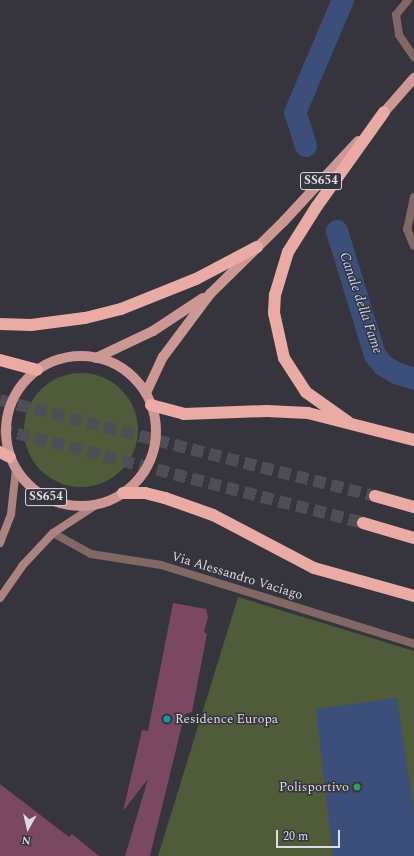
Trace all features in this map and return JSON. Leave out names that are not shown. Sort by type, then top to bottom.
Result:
[{"type":"highway","points":[[348,422],[306,392],[284,358],[274,313],[275,295],[288,252],[317,206],[384,112]]},
{"type":"highway","points":[[0,324],[31,325],[85,318],[121,308],[196,279],[257,247]]},
{"type":"highway","points":[[0,360],[37,370]]},
{"type":"highway","points":[[151,405],[184,414],[308,413],[414,440]]},
{"type":"highway","points":[[123,494],[145,493],[165,498],[213,515],[314,568],[414,596]]},
{"type":"highway","points":[[375,496],[414,507]]},
{"type":"highway","points":[[363,523],[414,538]]},
{"type":"main road","name":"SS654","points":[[146,393],[163,356],[210,294],[257,247],[414,78]]},
{"type":"main road","name":"SS654","points":[[96,358],[153,331],[210,294]]},
{"type":"main road","name":"SS654","points":[[0,598],[22,566],[53,533],[96,505],[123,494],[141,476],[153,454],[156,430],[151,405],[146,393],[133,377],[116,365],[96,358],[76,356],[56,361],[37,370],[20,387],[9,409],[5,454],[16,469],[37,491],[59,503],[77,506],[96,505]]},
{"type":"main road","name":"SS654","points":[[0,543],[11,514],[16,469]]},
{"type":"street","points":[[408,0],[396,15],[399,35],[414,56]]},
{"type":"street","points":[[414,197],[407,229],[414,246]]},
{"type":"street","name":"Via Alessandro Vaciago","points":[[53,533],[91,554],[161,565],[414,644]]},
{"type":"green space","points":[[81,373],[92,374],[103,378],[121,390],[133,408],[137,419],[137,441],[133,452],[121,470],[103,482],[92,486],[81,487],[70,486],[59,482],[41,470],[29,452],[25,441],[24,430],[25,419],[29,408],[41,390],[59,378],[70,374]]},
{"type":"green space","points":[[238,597],[414,651],[414,856],[158,856]]},
{"type":"water","name":"Polisportivo","points":[[397,698],[414,812],[414,856],[333,856],[316,709]]},
{"type":"building","points":[[173,603],[206,609],[208,617],[204,632],[207,634],[192,712],[185,714],[150,856],[125,856],[148,779],[123,811],[142,730],[148,731]]},
{"type":"building","points":[[0,784],[69,837],[72,834],[99,856],[0,856]]},
{"type":"waterway","points":[[306,146],[295,113],[343,0]]},
{"type":"waterway","name":"Canale della Fame","points":[[337,231],[375,355],[383,365],[396,373],[414,379]]},
{"type":"tunnel","points":[[0,400],[375,496]]},
{"type":"tunnel","points":[[0,429],[363,523]]},
{"type":"place","name":"Residence Europa","points":[[167,719]]},
{"type":"place","name":"Polisportivo","points":[[357,787]]}]
